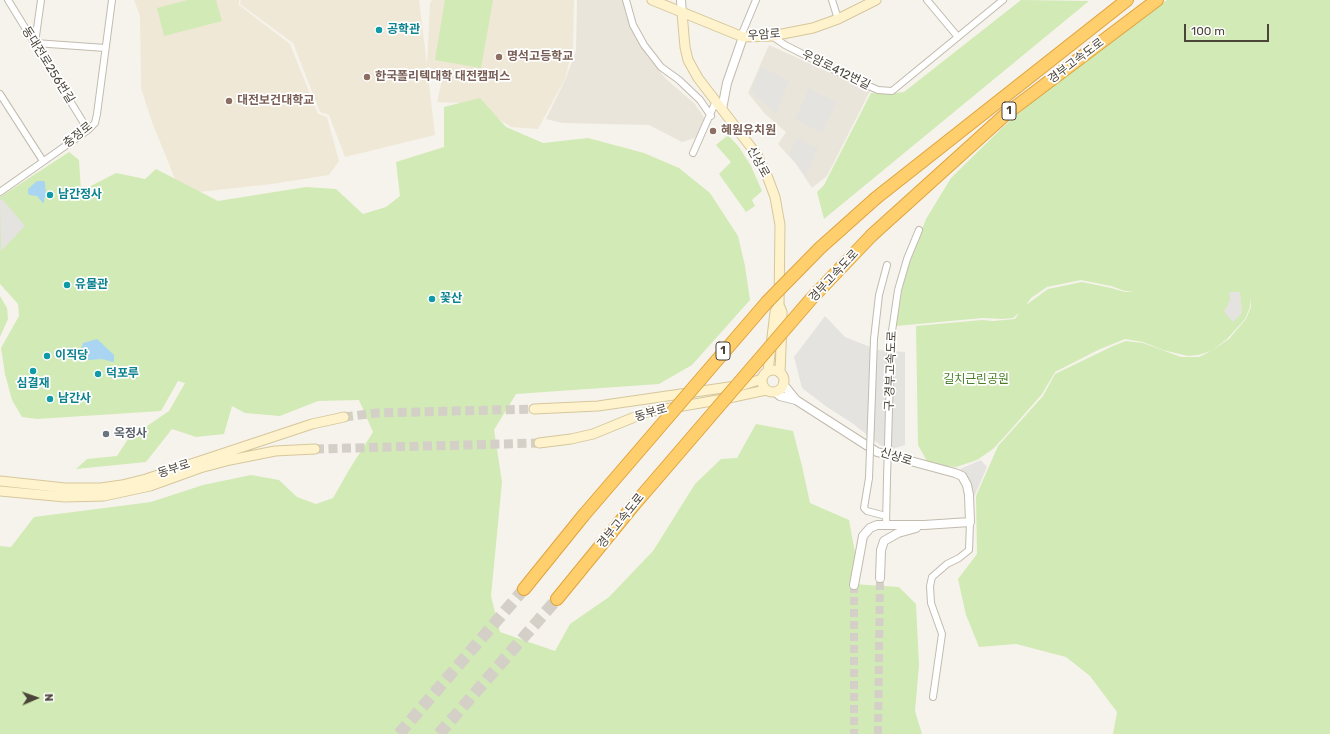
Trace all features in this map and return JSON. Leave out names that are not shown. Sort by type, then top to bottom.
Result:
[{"type":"highway","name":"경부고속도로","points":[[524,589],[582,516],[767,302],[820,248],[876,198],[1128,0]]},
{"type":"highway","name":"경부고속도로","points":[[557,599],[633,506],[811,299],[872,235],[1006,114],[1157,0]]},
{"type":"main road","name":"우암로","points":[[652,0],[742,36],[772,36],[813,28],[838,19],[876,0]]},
{"type":"main road","name":"신상로","points":[[682,13],[685,47],[688,60],[698,78],[757,155],[775,197],[780,225],[779,305]]},
{"type":"main road","points":[[779,305],[782,312],[780,372],[783,378],[783,384],[780,389],[770,391],[762,385],[765,375],[775,312],[779,305]]},
{"type":"main road","points":[[765,375],[774,370],[780,372]]},
{"type":"main road","name":"동부로","points":[[534,409],[598,406],[743,385],[765,375]]},
{"type":"main road","name":"동부로","points":[[539,443],[572,439],[593,434],[647,412],[770,391]]},
{"type":"main road","name":"동부로","points":[[0,481],[65,488],[101,488],[122,485],[146,479],[312,424],[344,417]]},
{"type":"main road","name":"동부로","points":[[0,491],[65,497],[104,496],[150,486],[200,468],[230,460],[275,451],[316,449]]},
{"type":"street","name":"동대전로256번길","points":[[8,0],[88,130]]},
{"type":"street","points":[[41,0],[35,43],[105,48]]},
{"type":"street","name":"충정로","points":[[0,192],[88,130],[95,123],[112,0]]},
{"type":"street","points":[[626,0],[633,25],[644,44],[661,67],[679,80],[700,100],[711,116]]},
{"type":"street","points":[[681,0],[682,13]]},
{"type":"street","points":[[722,109],[727,83],[742,36],[756,0]]},
{"type":"street","points":[[832,0],[838,19]]},
{"type":"street","points":[[927,0],[958,37]]},
{"type":"street","name":"우암로412번길","points":[[772,36],[785,45],[846,76],[878,90],[892,91],[1004,0]]},
{"type":"street","points":[[0,94],[43,161]]},
{"type":"street","points":[[693,153],[711,116],[716,101]]},
{"type":"street","name":"구 경부고속도로","points":[[886,525],[891,338],[898,290],[906,259],[919,230]]},
{"type":"street","name":"구 경부고속도로","points":[[886,516],[867,512],[864,508],[869,478],[874,339],[879,295],[887,265]]},
{"type":"street","points":[[783,384],[796,400]]},
{"type":"street","points":[[770,391],[780,396],[796,400]]},
{"type":"street","name":"신상로","points":[[796,400],[877,452],[955,473],[962,476],[967,485],[970,522],[969,550],[932,577],[930,586],[931,603],[942,634],[933,697]]},
{"type":"street","points":[[854,585],[863,536],[870,528],[877,525],[924,526],[970,522]]},
{"type":"street","points":[[880,578],[881,550],[884,541],[898,533],[924,526]]},
{"type":"shaded area","name":"대전보건대학교","points":[[134,0],[239,0],[239,5],[290,44],[318,114],[327,117],[339,161],[329,175],[272,184],[181,194],[152,122],[141,88],[140,16]]},
{"type":"shaded area","points":[[241,0],[419,0],[427,65],[430,3],[432,0],[574,0],[573,47],[565,79],[538,129],[511,127],[488,112],[484,104],[437,102],[444,71],[427,67],[435,135],[345,157],[329,115],[320,112],[293,43],[240,4]]},
{"type":"shaded area","points":[[577,0],[623,0],[627,16],[646,54],[665,78],[695,104],[705,119],[695,138],[682,142],[649,125],[562,123],[546,119],[565,80],[576,51]]},
{"type":"shaded area","points":[[769,45],[870,91],[827,176],[812,188],[796,164],[778,144],[786,132],[765,114],[748,93]]},
{"type":"shaded area","points":[[761,67],[789,80],[776,114],[751,91]]},
{"type":"shaded area","points":[[809,88],[837,102],[822,133],[795,120]]},
{"type":"shaded area","points":[[797,138],[818,148],[806,176],[789,155]]},
{"type":"shaded area","points":[[2,199],[25,226],[1,251],[0,200]]},
{"type":"shaded area","points":[[1229,292],[1240,292],[1242,313],[1233,322],[1224,312],[1230,300]]},
{"type":"shaded area","points":[[825,316],[845,337],[878,350],[905,352],[905,445],[892,449],[880,445],[852,423],[827,407],[802,388],[794,357]]},
{"type":"shaded area","points":[[981,460],[987,467],[974,497],[972,488],[967,478],[960,469]]},
{"type":"green space","points":[[188,0],[216,0],[222,21],[164,36],[157,8]]},
{"type":"green space","points":[[445,0],[493,0],[481,68],[435,60]]},
{"type":"green space","points":[[1021,0],[1089,1],[824,219],[817,192],[824,185],[871,93],[886,94],[904,92]]},
{"type":"green space","name":"길치근린공원","points":[[1167,0],[1330,0],[1330,734],[1113,734],[1117,712],[1090,676],[1066,657],[1016,644],[979,647],[966,615],[958,579],[977,554],[976,496],[998,446],[1043,396],[1055,374],[1113,346],[1126,341],[1143,343],[1181,357],[1199,357],[1211,351],[1188,356],[1163,350],[1143,342],[1125,339],[1098,350],[1055,372],[1042,394],[1006,435],[993,449],[977,460],[956,467],[936,465],[927,461],[918,445],[916,326],[982,320],[993,321],[1015,319],[1019,313],[1013,318],[983,318],[896,326],[904,278],[926,219],[951,178],[1003,127],[1059,78]],"holes":[[[1081,280],[1111,286],[1125,291],[1134,291],[1125,292],[1082,282],[1048,289],[1026,305],[1031,298],[1047,287]],[[1251,297],[1251,307],[1246,319],[1229,339],[1211,351],[1227,339],[1245,319],[1250,307]]]},
{"type":"green space","points":[[480,98],[506,127],[543,143],[588,138],[644,153],[679,168],[710,193],[738,236],[745,266],[750,300],[692,365],[659,384],[516,394],[494,430],[502,482],[491,596],[500,632],[555,651],[570,624],[609,597],[653,551],[695,484],[721,459],[737,458],[756,424],[793,431],[810,503],[849,520],[855,553],[852,584],[899,587],[916,604],[919,665],[915,711],[922,734],[0,734],[0,546],[11,547],[34,517],[151,502],[203,485],[251,475],[279,480],[297,497],[316,504],[333,498],[373,432],[359,400],[318,401],[280,416],[245,413],[232,406],[224,434],[196,437],[172,429],[146,462],[76,469],[87,459],[117,456],[128,439],[169,411],[185,383],[178,381],[161,411],[37,419],[22,417],[12,400],[5,374],[1,348],[19,316],[18,304],[0,284],[0,197],[69,152],[79,160],[81,191],[116,173],[145,179],[156,169],[218,201],[306,187],[336,189],[363,214],[386,207],[400,196],[396,162],[444,147],[444,107]]},
{"type":"green space","points":[[728,135],[739,147],[751,166],[762,191],[752,200],[755,206],[746,212],[719,174],[731,162],[716,145]]},
{"type":"green space","points":[[0,296],[7,308],[8,319],[0,337]]},
{"type":"water","points":[[37,181],[44,181],[45,183],[46,197],[44,198],[44,203],[37,196],[29,195],[28,193],[28,189]]},
{"type":"water","points":[[97,339],[114,355],[113,362],[102,359],[89,360],[82,356],[81,350],[83,343]]},
{"type":"tunnel","points":[[344,417],[377,413],[534,409]]},
{"type":"tunnel","points":[[315,449],[539,443]]},
{"type":"tunnel","points":[[878,734],[880,578]]},
{"type":"tunnel","points":[[854,585],[854,734]]},
{"type":"tunnel","points":[[399,734],[524,589]]},
{"type":"tunnel","points":[[439,734],[557,599]]},
{"type":"place","name":"공학관","points":[[379,30]]},
{"type":"place","name":"명석고등학교","points":[[499,57]]},
{"type":"place","name":"한국폴리텍대학 대전캠퍼스","points":[[367,77]]},
{"type":"place","name":"대전보건대학교","points":[[229,101]]},
{"type":"place","name":"혜원유치원","points":[[713,131]]},
{"type":"place","name":"남간정사","points":[[50,195]]},
{"type":"place","name":"유물관","points":[[67,285]]},
{"type":"place","name":"꽃산","points":[[432,299]]},
{"type":"place","name":"이직당","points":[[47,356]]},
{"type":"place","name":"심결재","points":[[33,371]]},
{"type":"place","name":"덕포루","points":[[98,374]]},
{"type":"place","name":"남간사","points":[[50,399]]},
{"type":"place","name":"옥정사","points":[[106,434]]}]
